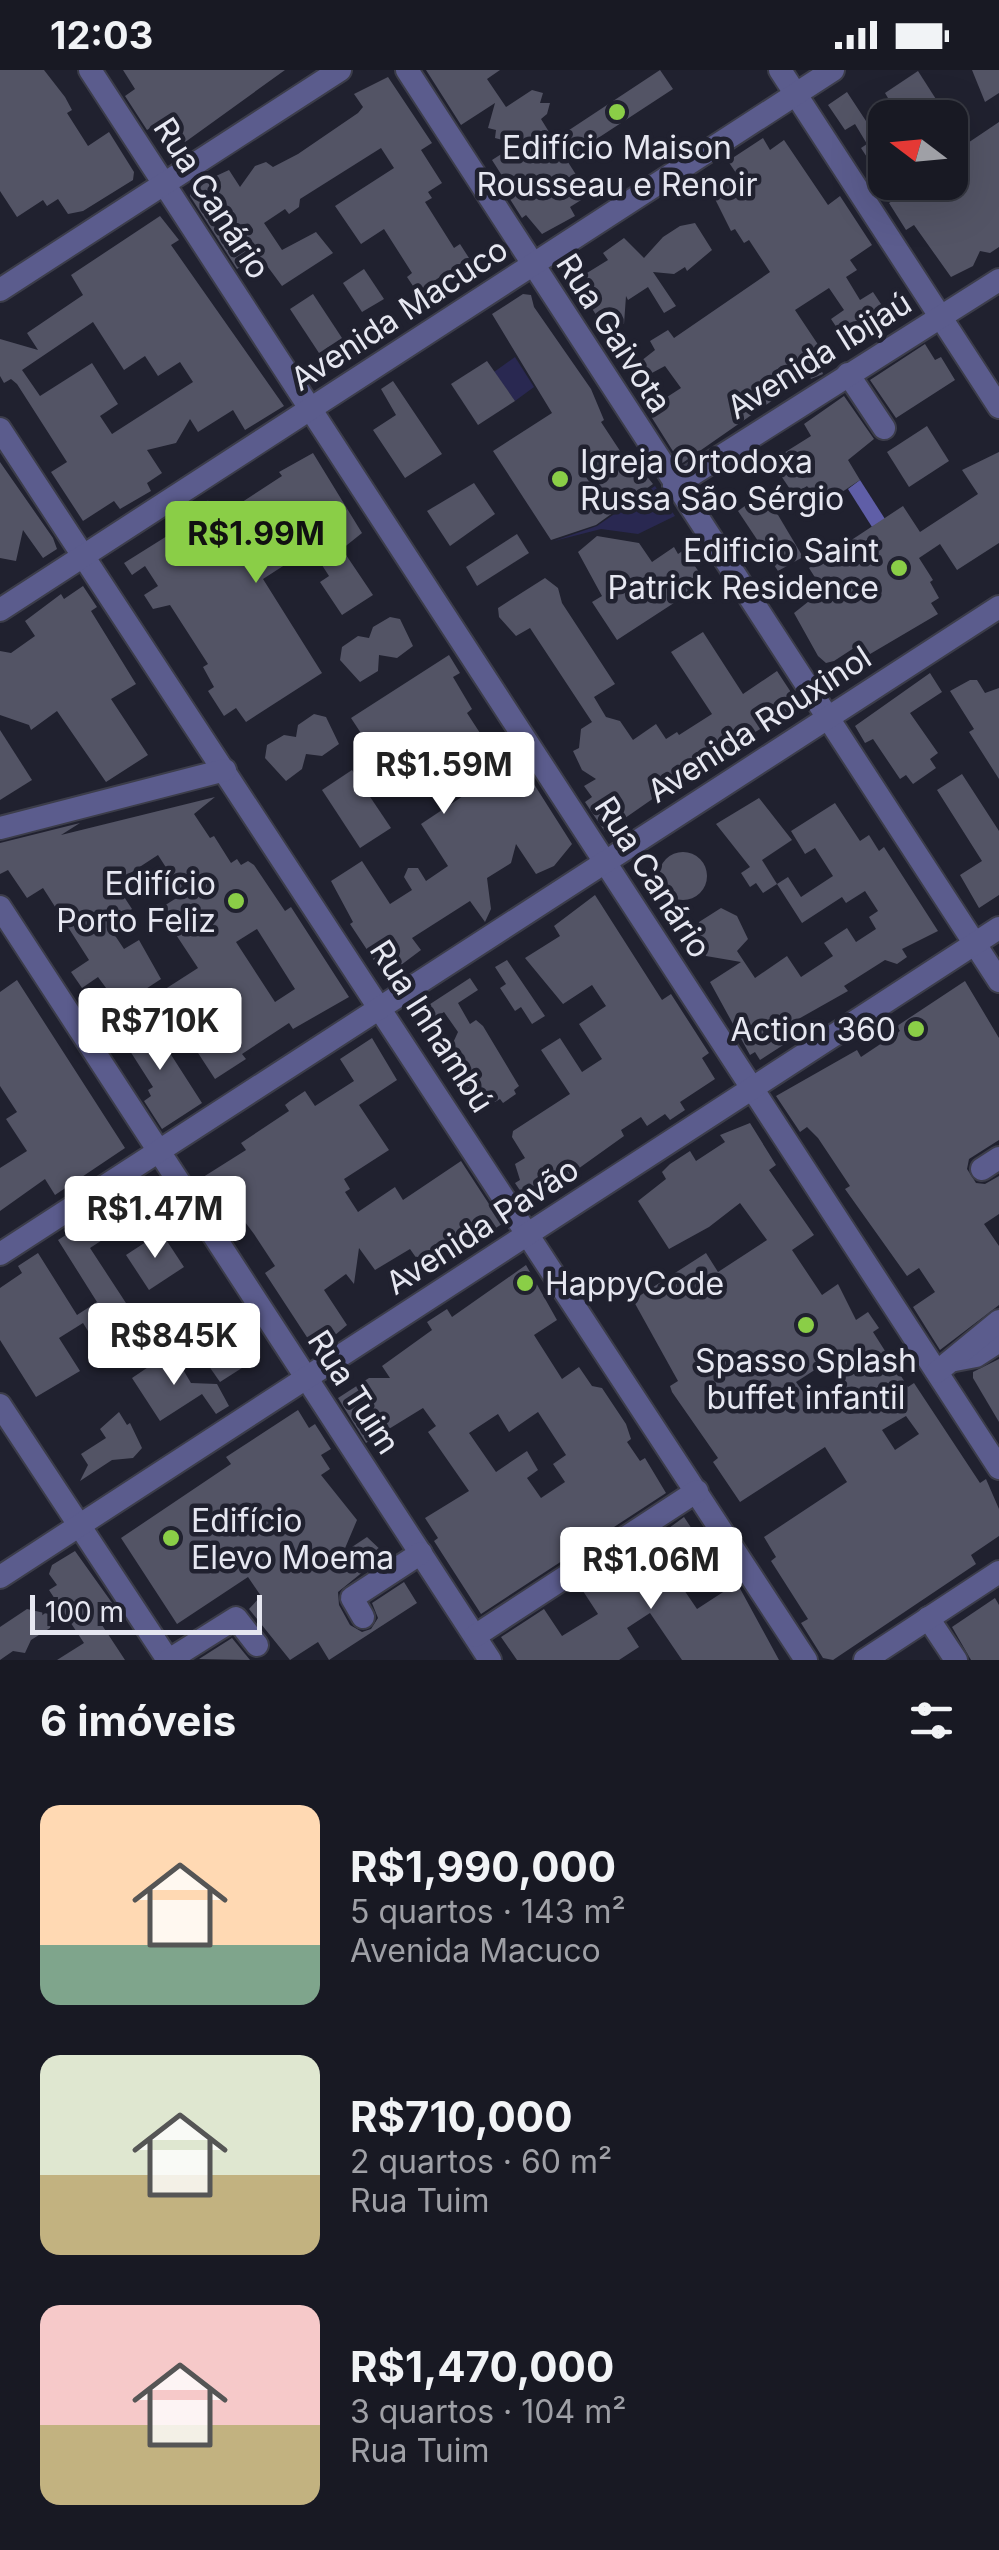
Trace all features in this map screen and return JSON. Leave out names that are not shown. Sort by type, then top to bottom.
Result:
[{"type":"street","name":"Rua Canário","points":[[90,70],[752,1089],[946,1366],[999,1468]]},
{"type":"street","points":[[0,290],[340,70]]},
{"type":"street","name":"Rua Gaivota","points":[[407,70],[999,981]]},
{"type":"street","points":[[780,70],[999,406]]},
{"type":"street","name":"Avenida Macuco","points":[[0,610],[833,70]]},
{"type":"street","name":"Avenida Ibijaú","points":[[674,486],[999,280]]},
{"type":"street","points":[[848,374],[884,428]]},
{"type":"street","name":"Rua Inhambú","points":[[0,429],[806,1660]]},
{"type":"street","name":"Avenida Rouxinol","points":[[0,1254],[999,607]]},
{"type":"street","points":[[0,828],[225,770]]},
{"type":"street","name":"Rua Tuim","points":[[0,907],[7,931],[160,1153],[490,1660]]},
{"type":"street","name":"Avenida Pavão","points":[[0,1578],[999,928]]},
{"type":"street","points":[[946,1366],[967,1343],[999,1320]]},
{"type":"street","points":[[946,1366],[976,1356],[999,1342]]},
{"type":"street","points":[[0,1405],[168,1660],[236,1618],[256,1644]]},
{"type":"street","points":[[475,1636],[696,1491]]},
{"type":"street","points":[[362,1617],[352,1598],[421,1554]]},
{"type":"street","points":[[865,1660],[999,1572]]},
{"type":"street","points":[[928,1618],[956,1660]]},
{"type":"shaded area","points":[[515,357],[534,387],[515,401],[494,372]]},
{"type":"shaded area","points":[[860,480],[885,519],[872,527],[848,489]]},
{"type":"shaded area","points":[[655,486],[675,516],[638,534],[601,529],[554,541],[597,526]]},
{"type":"shaded area","points":[[208,500],[230,532],[214,543],[192,510]]},
{"type":"building","points":[[0,70],[44,70],[65,97],[72,110],[67,113],[88,146],[109,132],[134,172],[133,180],[83,211],[68,214],[58,199],[47,206],[43,200],[17,217],[0,191]]},
{"type":"building","points":[[123,70],[285,70],[170,153],[153,126],[147,130],[125,96],[135,89]]},
{"type":"building","points":[[426,70],[500,70],[487,79],[506,107],[532,90],[543,93],[540,103],[550,103],[541,119],[554,140],[660,70],[673,89],[566,159],[589,195],[570,207],[575,216],[542,234],[526,215],[522,218],[508,196],[513,193],[492,160],[517,144],[495,138],[496,130],[488,128],[495,103],[461,125]]},
{"type":"building","points":[[972,70],[999,70],[999,93],[985,102]]},
{"type":"building","points":[[918,71],[937,100],[889,100],[885,93]]},
{"type":"building","points":[[388,77],[432,143],[421,150],[442,183],[428,192],[432,198],[425,202],[454,248],[460,244],[469,258],[417,292],[407,277],[412,273],[384,229],[361,244],[335,206],[394,168],[381,148],[300,199],[299,207],[289,214],[285,209],[264,223],[282,250],[316,232],[333,253],[282,286],[259,255],[237,269],[190,196],[192,187],[229,170],[240,187],[255,166],[266,162],[273,167],[358,113],[363,107],[354,94]]},
{"type":"building","points":[[847,92],[868,124],[868,159],[861,148],[867,144],[855,124],[845,130],[828,105]]},
{"type":"building","points":[[999,122],[999,247],[990,253],[980,251],[973,266],[951,277],[914,225],[906,230],[889,203],[968,200],[968,143]]},
{"type":"building","points":[[763,138],[770,150],[784,140],[828,205],[840,196],[872,245],[850,260],[857,270],[846,277],[860,300],[873,292],[883,307],[870,315],[877,326],[861,337],[853,326],[841,334],[831,319],[844,310],[829,288],[795,310],[823,352],[818,361],[823,374],[811,379],[809,375],[681,464],[647,410],[681,388],[665,366],[650,374],[641,361],[655,350],[650,341],[668,330],[674,338],[770,272],[749,240],[744,243],[735,229],[731,231],[712,193],[738,176],[728,161]]},
{"type":"building","points":[[160,216],[179,240],[171,245],[284,406],[245,430],[233,410],[198,432],[190,419],[176,443],[147,450],[162,473],[147,483],[151,491],[120,509],[114,501],[83,521],[51,472],[67,462],[17,384],[11,379],[4,383],[0,376],[0,339],[38,350],[27,333],[83,295],[71,275]],"holes":[[[93,322],[124,370],[145,356],[158,376],[180,362],[193,382],[112,434],[100,416],[118,404],[92,363],[40,396],[22,370]]]},
{"type":"building","points":[[695,223],[712,250],[687,271],[685,267],[674,274],[653,272],[676,306],[664,313],[648,287],[628,300],[626,296],[624,324],[614,322],[604,327],[574,281],[608,260],[603,253],[624,238],[644,258],[663,237],[680,226]]},
{"type":"building","points":[[364,269],[384,299],[362,312],[343,283]]},
{"type":"building","points":[[313,294],[342,338],[319,353],[290,309]]},
{"type":"building","points":[[523,294],[531,295],[534,307],[591,389],[604,420],[601,422],[630,466],[636,463],[653,484],[596,525],[551,540],[493,451],[552,413],[492,314]]},
{"type":"building","points":[[925,344],[935,360],[941,357],[955,380],[896,418],[870,380]]},
{"type":"building","points":[[487,361],[515,401],[478,425],[451,384]]},
{"type":"building","points":[[393,381],[442,454],[405,478],[373,430],[396,415],[381,389]]},
{"type":"building","points":[[844,396],[874,439],[848,460],[860,480],[821,506],[807,486],[794,495],[771,461],[811,436],[804,424]]},
{"type":"building","points":[[927,426],[949,461],[909,487],[887,452]]},
{"type":"building","points":[[999,452],[999,543],[957,570],[940,544],[919,558],[933,580],[930,582],[939,598],[931,603],[938,614],[865,657],[857,646],[826,663],[794,613],[823,590],[809,568],[903,506],[920,532],[978,494],[962,470]]},
{"type":"building","points":[[313,453],[362,533],[342,549],[373,595],[342,615],[320,582],[329,576],[311,548],[263,579],[322,673],[246,722],[236,708],[224,716],[208,691],[214,687],[203,667],[208,664],[170,605],[153,609],[144,595],[158,586],[145,566],[132,575],[124,563],[183,526],[178,518],[190,510],[213,546],[245,525],[233,508],[282,476],[279,472]]},
{"type":"building","points":[[0,462],[53,538],[57,549],[43,558],[23,530],[16,561],[0,558]]},
{"type":"building","points":[[474,483],[495,514],[450,546],[427,511]]},
{"type":"building","points":[[757,497],[778,515],[803,557],[778,571],[738,511]]},
{"type":"building","points":[[517,534],[529,553],[477,586],[466,567]]},
{"type":"building","points":[[597,536],[639,543],[652,562],[674,547],[678,554],[684,550],[701,575],[695,579],[700,586],[617,640],[592,602],[602,596],[578,552]]},
{"type":"building","points":[[545,578],[558,588],[562,603],[615,684],[594,697],[606,717],[620,721],[633,740],[656,724],[666,739],[677,732],[679,735],[712,714],[671,652],[703,632],[743,694],[777,671],[800,706],[798,714],[789,720],[785,714],[707,761],[605,832],[585,802],[592,797],[584,786],[596,779],[582,770],[573,751],[579,748],[581,729],[592,722],[530,628],[516,636],[499,617],[498,608]]},
{"type":"building","points":[[83,586],[97,607],[91,611],[136,684],[111,699],[148,755],[106,782],[57,711],[31,730],[29,725],[0,715],[0,651],[11,653],[35,636],[25,621],[61,594],[64,599]]},
{"type":"building","points":[[390,617],[400,619],[413,646],[397,658],[379,655],[378,671],[360,682],[340,660],[342,647],[358,636],[369,638],[373,627]]},
{"type":"building","points":[[449,655],[460,673],[453,677],[472,709],[467,713],[480,733],[474,737],[511,795],[532,781],[572,844],[554,866],[536,874],[516,844],[511,863],[487,878],[491,909],[485,922],[470,901],[412,938],[421,950],[385,977],[350,924],[353,922],[331,881],[362,861],[390,904],[412,890],[404,877],[408,868],[418,868],[426,881],[448,866],[421,824],[466,794],[444,757],[397,788],[351,718]]},
{"type":"building","points":[[930,673],[942,692],[910,713],[938,753],[930,759],[936,768],[913,784],[906,775],[900,779],[873,739],[865,743],[855,726]]},
{"type":"building","points":[[977,680],[985,693],[999,688],[999,779],[969,732],[974,729],[950,691]]},
{"type":"building","points":[[314,714],[326,717],[339,744],[322,756],[306,754],[302,769],[286,781],[265,758],[267,745],[284,735],[296,737],[298,725]]},
{"type":"building","points":[[0,730],[32,780],[0,800]]},
{"type":"building","points":[[352,770],[391,828],[360,848],[322,790]]},
{"type":"building","points":[[962,774],[999,831],[999,895],[979,908],[960,875],[982,861],[937,790]]},
{"type":"building","points":[[215,797],[194,814],[210,838],[214,836],[231,863],[237,859],[241,865],[248,861],[254,865],[285,911],[291,907],[349,997],[293,1029],[289,1023],[242,1054],[246,1059],[215,1079],[159,993],[198,968],[159,909],[183,894],[158,855],[115,883],[132,909],[108,925],[124,949],[139,940],[161,979],[123,1004],[117,1003],[98,977],[82,988],[71,972],[89,960],[43,888],[27,898],[8,870],[0,874],[0,843],[80,823],[61,835]],"holes":[[[257,929],[295,989],[275,1002],[236,942]]]},
{"type":"building","points":[[759,798],[792,840],[762,860],[777,884],[763,893],[756,883],[750,887],[741,873],[750,867],[716,824]]},
{"type":"building","points":[[835,803],[860,841],[869,835],[879,851],[884,847],[938,931],[902,949],[907,957],[897,964],[885,960],[844,986],[848,991],[786,1026],[794,1038],[760,1060],[755,1052],[750,1055],[710,982],[741,962],[706,956],[696,939],[699,922],[721,908],[737,916],[748,939],[737,951],[755,978],[787,956],[801,977],[833,956],[824,943],[847,928],[856,942],[876,929],[869,917],[878,911],[865,891],[846,903],[842,897],[802,923],[777,884],[788,877],[801,897],[833,876],[815,848],[805,854],[791,831]]},
{"type":"building","points":[[683,852],[700,859],[707,876],[700,893],[683,900],[666,893],[659,876],[666,859]]},
{"type":"building","points":[[595,895],[662,1000],[671,994],[709,1053],[702,1058],[715,1079],[680,1102],[685,1110],[670,1120],[665,1114],[647,1126],[641,1117],[621,1130],[624,1136],[529,1204],[515,1183],[520,1180],[515,1164],[525,1158],[512,1137],[513,1131],[570,1094],[541,1050],[560,1038],[582,1072],[602,1059],[579,1024],[606,1006],[592,985],[563,1004],[525,958],[560,936],[554,926]]},
{"type":"building","points":[[507,960],[545,1016],[532,1024],[521,1007],[515,1011],[500,988],[506,984],[495,967]]},
{"type":"building","points":[[470,978],[478,990],[458,1003],[470,1024],[476,1020],[483,1026],[519,1086],[514,1090],[516,1094],[503,1103],[500,1099],[495,1102],[491,1097],[479,1097],[457,1077],[453,1058],[458,1054],[452,1045],[458,1032],[444,1012],[429,1022],[421,1010]]},
{"type":"building","points":[[17,980],[125,1148],[55,1195],[45,1179],[0,1211],[0,1168],[27,1151],[6,1119],[17,1112],[0,1086],[0,992]]},
{"type":"building","points":[[965,981],[999,1038],[999,1140],[969,1159],[967,1169],[976,1183],[985,1184],[999,1176],[999,1214],[984,1224],[999,1246],[999,1305],[940,1350],[913,1307],[935,1292],[919,1268],[907,1276],[845,1189],[850,1186],[818,1138],[807,1127],[800,1132],[776,1096],[857,1050],[861,1057],[900,1031],[897,1026]]},
{"type":"building","points":[[143,1011],[202,1103],[162,1129],[144,1101],[151,1096],[148,1090],[153,1087],[123,1040],[127,1037],[123,1024]]},
{"type":"building","points":[[372,1038],[397,1080],[359,1105],[389,1150],[344,1179],[350,1189],[345,1192],[358,1212],[395,1187],[403,1200],[461,1161],[502,1224],[485,1235],[477,1223],[436,1250],[442,1257],[424,1269],[410,1249],[375,1270],[359,1248],[354,1284],[346,1274],[324,1290],[347,1325],[316,1351],[265,1273],[275,1266],[254,1234],[239,1214],[228,1221],[200,1179],[246,1150],[241,1143],[289,1111],[285,1105],[305,1091],[315,1106],[354,1081],[340,1059]]},
{"type":"building","points":[[750,1123],[776,1165],[769,1170],[814,1235],[792,1250],[822,1295],[838,1284],[856,1320],[868,1312],[879,1328],[873,1332],[908,1387],[914,1383],[980,1483],[986,1479],[999,1509],[999,1536],[971,1555],[976,1564],[833,1660],[823,1658],[801,1623],[808,1619],[771,1561],[776,1557],[764,1537],[847,1482],[825,1447],[740,1502],[713,1462],[718,1458],[672,1392],[670,1386],[678,1381],[633,1300],[706,1253],[718,1272],[767,1240],[740,1203],[709,1227],[669,1249],[638,1201],[666,1179],[662,1172],[670,1164],[690,1151],[696,1161],[725,1142],[720,1135]],"holes":[[[827,1362],[841,1382],[810,1402],[796,1382]],[[906,1416],[919,1434],[895,1450],[882,1430]]]},
{"type":"building","points":[[153,1179],[168,1197],[90,1248],[141,1326],[101,1352],[83,1323],[59,1338],[80,1371],[36,1397],[0,1340],[0,1288],[22,1273],[18,1266],[38,1253],[77,1315],[97,1302],[58,1240],[77,1228],[82,1235],[120,1208],[116,1202]]},
{"type":"building","points":[[161,1232],[184,1267],[149,1290],[126,1255]]},
{"type":"building","points":[[526,1265],[557,1320],[534,1335],[562,1379],[579,1367],[592,1386],[602,1388],[626,1424],[631,1439],[627,1442],[640,1461],[645,1458],[666,1493],[481,1614],[434,1541],[438,1538],[425,1518],[469,1491],[428,1432],[436,1426],[423,1408],[366,1443],[338,1398],[369,1378],[390,1378],[382,1366],[432,1330],[427,1322],[447,1309],[452,1317]],"holes":[[[538,1412],[566,1455],[553,1464],[565,1482],[541,1498],[527,1478],[538,1470],[527,1451],[496,1472],[469,1433],[498,1414],[509,1432]]]},
{"type":"building","points":[[230,1313],[259,1357],[220,1382],[190,1339]]},
{"type":"building","points":[[172,1351],[191,1383],[217,1384],[229,1406],[216,1414],[202,1394],[160,1421],[132,1378]]},
{"type":"building","points":[[999,1359],[999,1422],[973,1372]]},
{"type":"building","points":[[298,1410],[309,1428],[315,1424],[331,1449],[321,1455],[330,1469],[321,1475],[357,1520],[343,1553],[367,1537],[385,1554],[338,1592],[339,1605],[350,1625],[362,1632],[371,1629],[378,1618],[372,1603],[404,1582],[417,1603],[329,1660],[318,1642],[290,1660],[249,1609],[261,1596],[248,1577],[177,1624],[121,1538],[231,1464],[226,1457]]},
{"type":"building","points":[[119,1412],[127,1425],[130,1423],[142,1448],[133,1458],[112,1460],[80,1481],[88,1465],[81,1454],[106,1438],[100,1429]]},
{"type":"building","points":[[684,1517],[698,1538],[701,1546],[697,1548],[704,1558],[696,1563],[701,1570],[680,1584],[697,1609],[737,1583],[779,1660],[682,1660],[650,1613],[627,1628],[639,1647],[619,1660],[517,1660],[501,1637],[544,1609],[562,1636],[598,1614],[583,1591]]},
{"type":"building","points":[[75,1551],[115,1607],[98,1619],[125,1660],[57,1660],[84,1643],[49,1590],[57,1585],[49,1574],[52,1565]]},
{"type":"building","points":[[995,1598],[999,1605],[999,1660],[971,1660],[952,1627]]},
{"type":"building","points":[[27,1609],[53,1615],[50,1628],[31,1640],[25,1653],[13,1651],[0,1660],[0,1627]]},
{"type":"building","points":[[232,1638],[250,1660],[199,1659]]},
{"type":"place","name":"Edifício Maison Rousseau e Renoir","points":[[617,112]]},
{"type":"place","name":"Igreja Ortodoxa Russa São Sérgio","points":[[560,479]]},
{"type":"place","name":"Edificio Saint Patrick Residence","points":[[899,568]]},
{"type":"place","name":"Edifício Porto Feliz","points":[[236,901]]},
{"type":"place","name":"Action 360","points":[[916,1029]]},
{"type":"place","name":"HappyCode","points":[[525,1283]]},
{"type":"place","name":"Spasso Splash buffet infantil","points":[[806,1325]]},
{"type":"place","name":"Edifício Elevo Moema","points":[[171,1538]]}]
